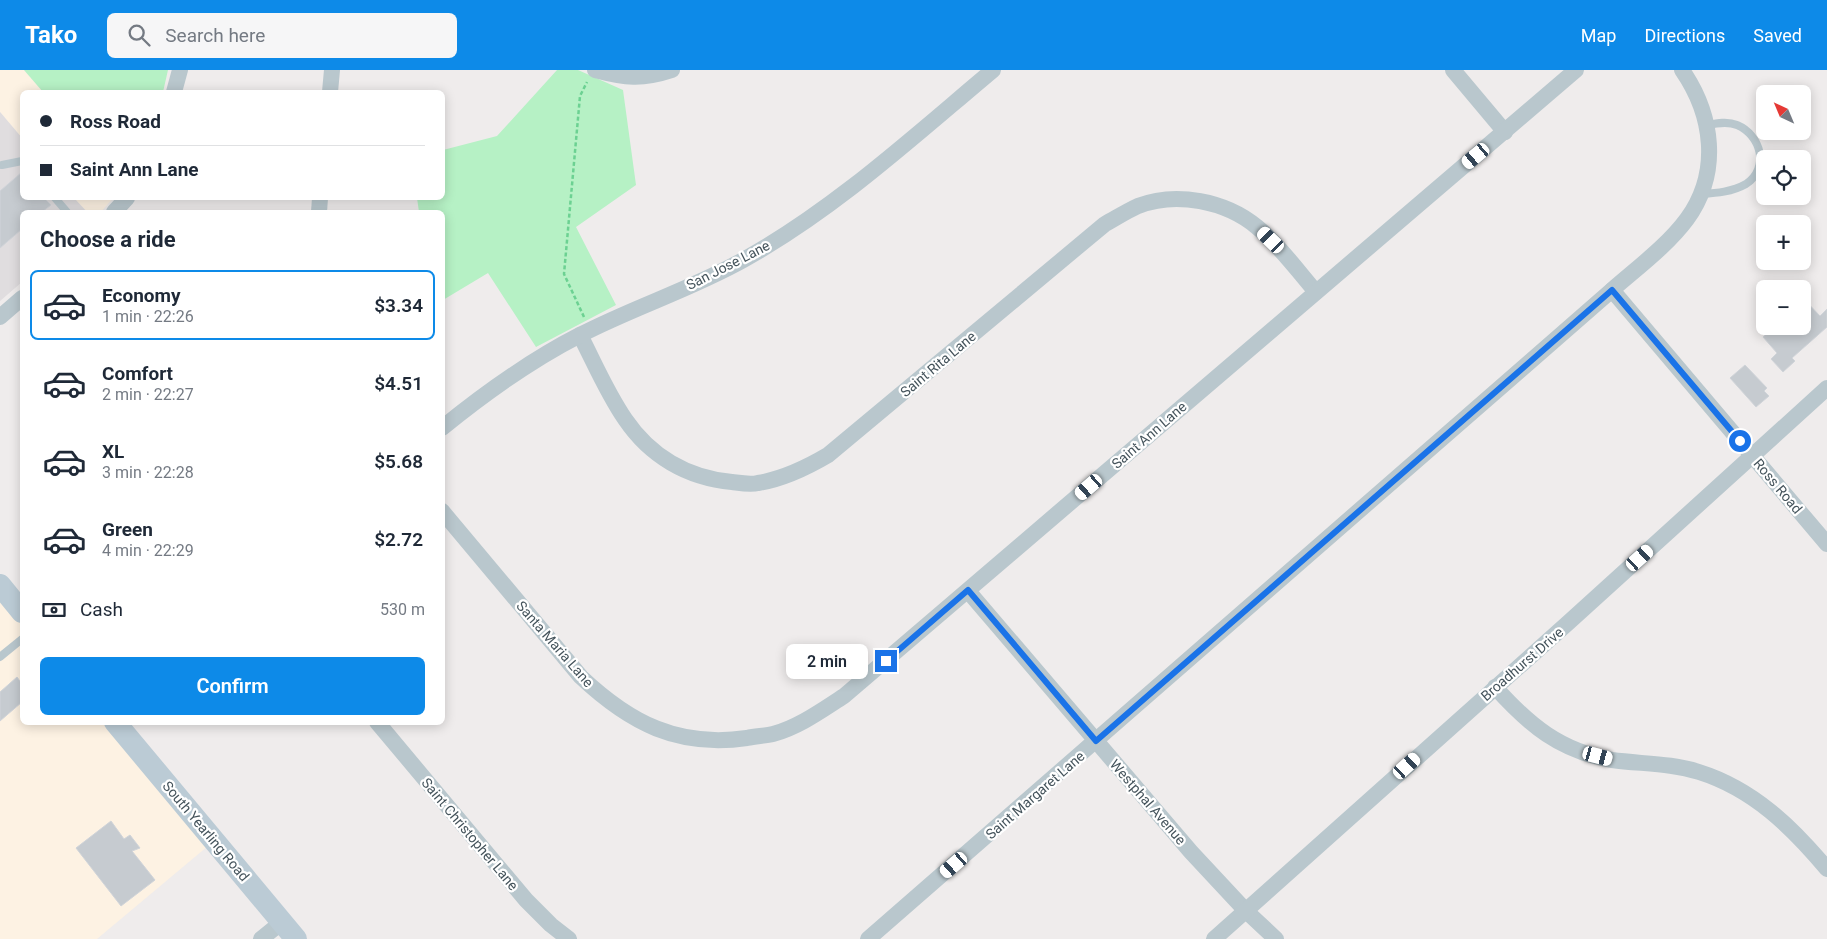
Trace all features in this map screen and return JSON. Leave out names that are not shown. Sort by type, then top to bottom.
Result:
[{"type":"street","points":[[175,90],[180,70]]},
{"type":"street","points":[[330,90],[332,70]]},
{"type":"street","points":[[592,74],[624,78],[656,75],[672,70]]},
{"type":"street","name":"San Jose Lane","points":[[445,426],[486,394],[585,332],[743,260],[793,230],[846,193],[994,70]]},
{"type":"street","points":[[1453,70],[1504,132]]},
{"type":"street","name":"Saint Ann Lane","points":[[694,740],[734,740],[774,734],[809,719],[844,696],[1576,70]]},
{"type":"street","name":"Saint Margaret Lane","points":[[868,939],[1612,290],[1677,231],[1687,219],[1701,194],[1710,154],[1707,124],[1702,108],[1693,87],[1682,70]]},
{"type":"street","name":"Saint Rita Lane","points":[[585,332],[624,418],[640,437],[664,459],[681,470],[699,477],[716,481],[757,484],[804,469],[828,455],[1105,224],[1140,205],[1183,199],[1202,201],[1242,216],[1271,240],[1316,292]]},
{"type":"street","points":[[116,210],[125,200]]},
{"type":"street","name":"Ross Road","points":[[1612,290],[1827,544]]},
{"type":"street","points":[[0,317],[20,300]]},
{"type":"street","name":"Broadhurst Drive","points":[[1214,939],[1827,388]]},
{"type":"street","name":"Santa Maria Lane","points":[[445,515],[581,678],[605,700],[632,718],[661,731],[694,740]]},
{"type":"street","name":"Westphal Avenue","points":[[968,590],[1192,852],[1246,911],[1276,939]]},
{"type":"street","points":[[2,594],[20,610]]},
{"type":"street","points":[[1495,688],[1533,726],[1557,742],[1611,760],[1661,764],[1697,771],[1737,788],[1784,821],[1827,870]]},
{"type":"street","name":"South Yearling Road","points":[[118,725],[296,939]]},
{"type":"street","name":"Saint Christopher Lane","points":[[380,725],[526,900],[551,925],[569,939]]},
{"type":"street","points":[[261,939],[282,922]]},
{"type":"lane","points":[[1701,194],[1727,191],[1745,184],[1752,179],[1760,162],[1759,146],[1755,139],[1743,128],[1728,122],[1707,124]]},
{"type":"lane","points":[[1,165],[20,161]]},
{"type":"lane","points":[[57,200],[65,210]]},
{"type":"lane","points":[[0,657],[20,641]]},
{"type":"path","points":[[585,332],[564,274],[580,96],[592,74]]},
{"type":"shaded area","points":[[0,70],[24,70],[41,90],[20,90],[20,136],[0,112]]},
{"type":"shaded area","points":[[0,112],[20,136],[20,200],[76,200],[85,210],[20,210],[20,284],[0,301]]},
{"type":"shaded area","points":[[76,200],[111,200],[103,210],[85,210]]},
{"type":"shaded area","points":[[0,585],[20,610],[20,725],[117,725],[214,841],[97,939],[0,939]]},
{"type":"green space","points":[[24,70],[168,70],[163,90],[41,90]]},
{"type":"green space","points":[[557,70],[578,70],[623,90],[636,185],[576,227],[616,305],[536,347],[488,273],[445,299],[445,210],[419,210],[417,200],[445,200],[445,149],[497,136]]},
{"type":"building","points":[[20,174],[20,200],[46,200],[51,205],[45,210],[20,210],[20,231],[0,248],[0,191]]},
{"type":"building","points":[[1811,306],[1820,316],[1827,309],[1827,327],[1792,358],[1795,361],[1783,372],[1771,359],[1777,353],[1763,337],[1765,335],[1811,335]]},
{"type":"building","points":[[1745,365],[1767,388],[1764,391],[1769,396],[1756,407],[1730,378]]},
{"type":"building","points":[[17,677],[20,681],[20,704],[0,721],[0,692]]},
{"type":"building","points":[[111,821],[124,839],[130,835],[140,848],[132,851],[155,880],[121,906],[76,848]]},
{"type":"route","points":[[886,661],[968,590],[1096,741],[1612,290],[1740,441]]}]
